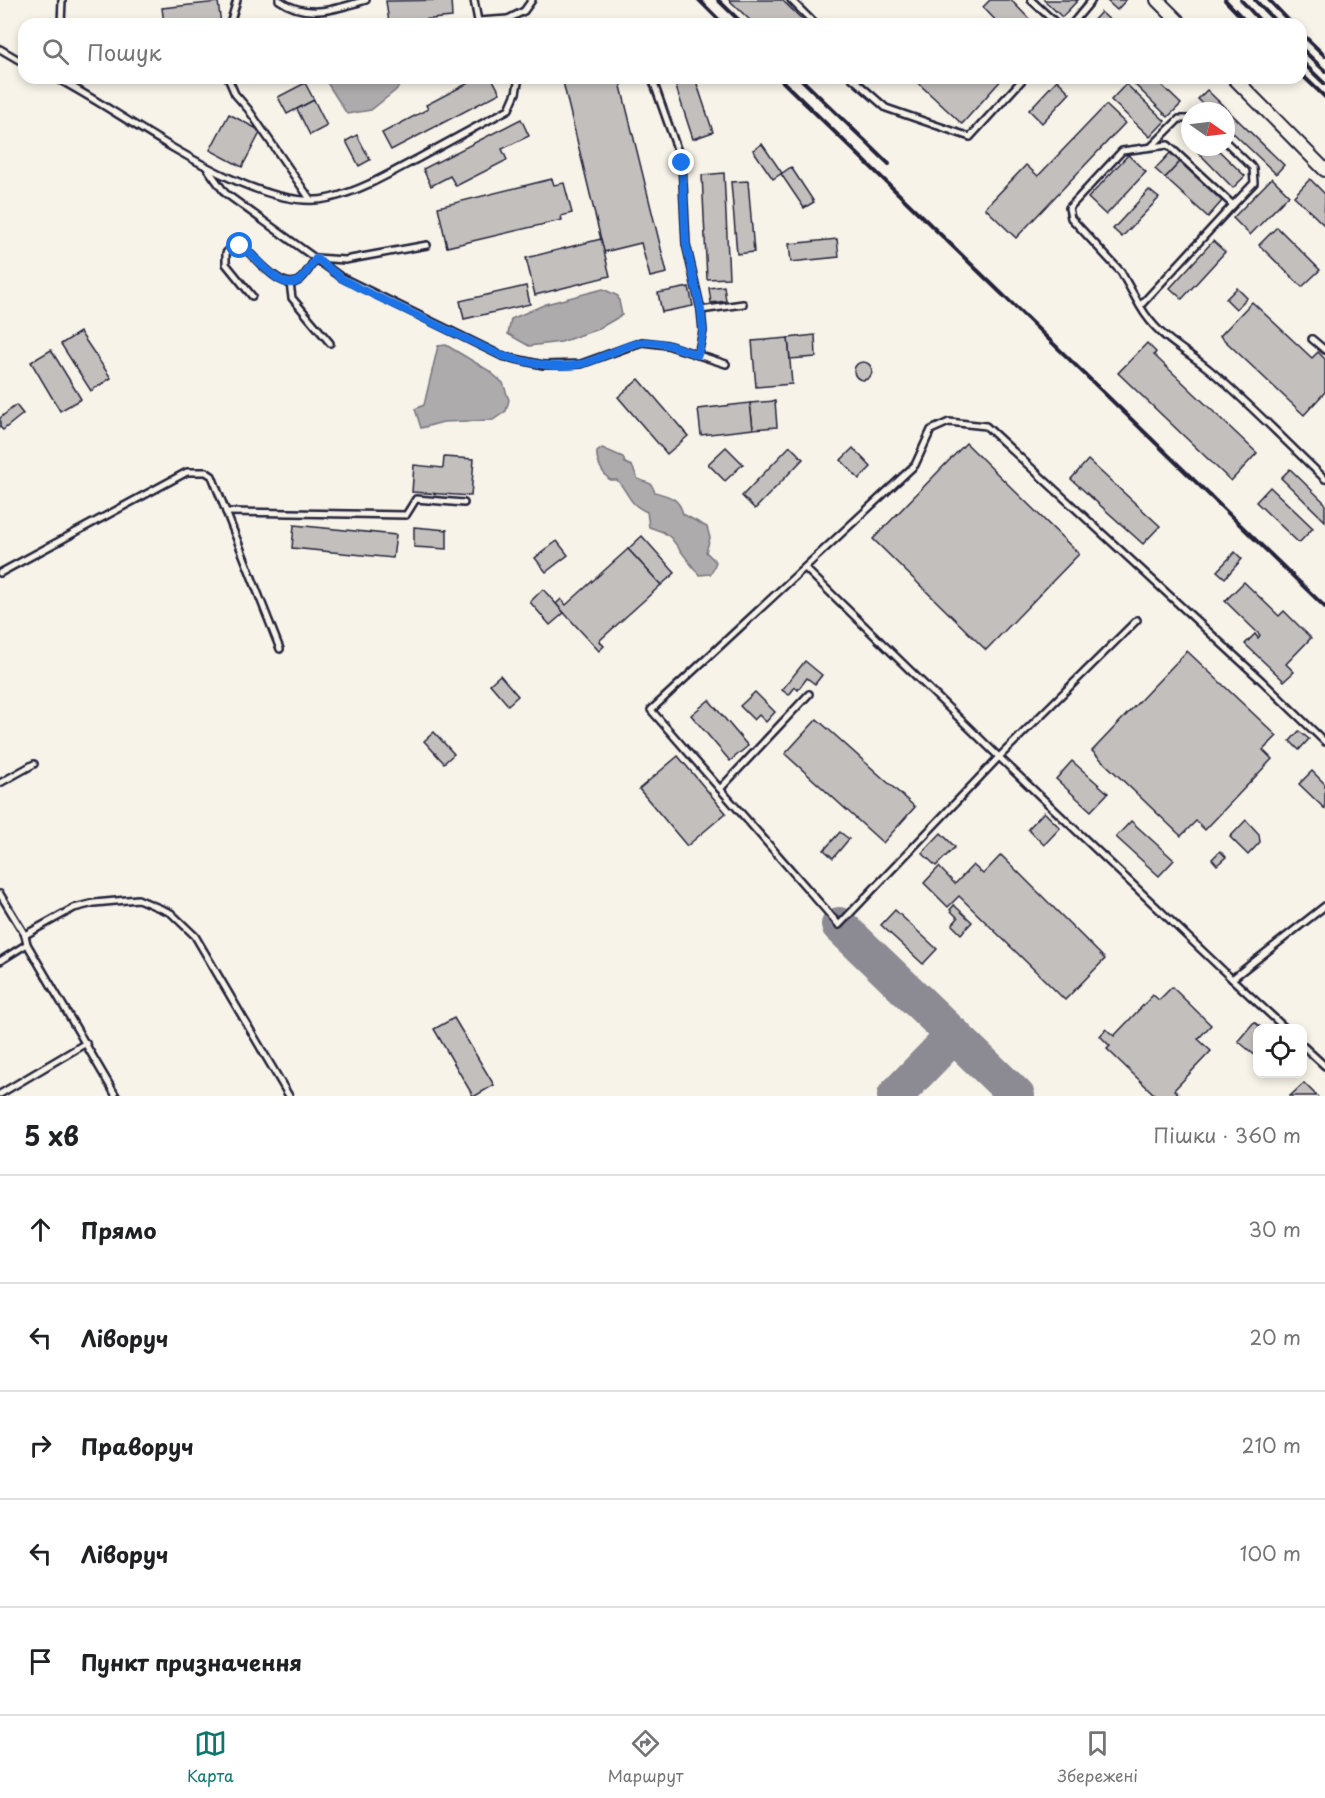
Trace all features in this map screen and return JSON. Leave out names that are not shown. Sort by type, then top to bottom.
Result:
[{"type":"street","points":[[1157,0],[1174,18]]},
{"type":"street","points":[[1240,84],[1325,170]]},
{"type":"lane","points":[[61,18],[62,0]]},
{"type":"lane","points":[[232,18],[237,0]]},
{"type":"lane","points":[[279,0],[289,7],[304,12],[320,12],[366,0]]},
{"type":"lane","points":[[474,0],[477,18]]},
{"type":"lane","points":[[514,18],[524,11],[532,0]]},
{"type":"lane","points":[[791,0],[809,18]]},
{"type":"lane","points":[[1031,0],[1050,18]]},
{"type":"lane","points":[[1077,18],[1092,0]]},
{"type":"lane","points":[[0,49],[18,60]]},
{"type":"lane","points":[[68,84],[207,168],[278,195],[295,199],[328,198],[364,187],[509,109],[518,84]]},
{"type":"lane","points":[[231,84],[235,94],[248,109],[310,199]]},
{"type":"lane","points":[[654,84],[682,163],[686,244],[701,310],[703,331],[698,355]]},
{"type":"lane","points":[[859,84],[886,108],[970,137],[1019,84]]},
{"type":"lane","points":[[1152,147],[1181,119]]},
{"type":"lane","points":[[1233,205],[1168,145],[1122,151],[1069,208],[1071,218],[1121,272],[1140,306],[1164,337],[1210,370],[1325,479]]},
{"type":"lane","points":[[1140,306],[1254,183],[1252,168],[1235,151]]},
{"type":"lane","points":[[207,168],[225,193],[341,278],[502,356],[543,365],[581,364],[642,342],[667,345],[726,364]]},
{"type":"lane","points":[[316,258],[345,260],[427,245]]},
{"type":"lane","points":[[252,296],[226,264],[226,253],[232,247],[244,248],[281,281],[290,284],[300,280],[316,258]]},
{"type":"lane","points":[[290,284],[292,298],[330,342]]},
{"type":"lane","points":[[701,310],[743,304]]},
{"type":"lane","points":[[1312,339],[1325,350]]},
{"type":"lane","points":[[1137,620],[999,757],[839,925],[651,710],[915,465],[931,430],[949,422],[986,426],[1325,742]]},
{"type":"lane","points":[[0,573],[187,472],[206,472],[212,476],[280,649]]},
{"type":"lane","points":[[226,512],[406,515],[416,499],[464,503]]},
{"type":"lane","points":[[805,568],[999,757],[1280,1024]]},
{"type":"lane","points":[[720,789],[809,694]]},
{"type":"lane","points":[[0,783],[34,764]]},
{"type":"lane","points":[[0,894],[116,1096]]},
{"type":"lane","points":[[25,935],[74,908],[94,903],[138,899],[171,913],[195,936],[289,1096]]},
{"type":"lane","points":[[1232,979],[1325,906]]},
{"type":"lane","points":[[0,961],[27,944]]},
{"type":"lane","points":[[0,1094],[86,1043]]},
{"type":"lane","points":[[1307,1050],[1325,1066]]},
{"type":"shaded area","points":[[328,84],[401,84],[371,110],[347,114]]},
{"type":"shaded area","points":[[603,289],[618,296],[622,315],[598,329],[561,342],[529,346],[508,334],[511,319],[546,304]]},
{"type":"shaded area","points":[[446,345],[488,370],[503,383],[509,400],[506,411],[493,420],[443,422],[421,428],[415,409],[424,405],[438,346]]},
{"type":"shaded area","points":[[602,448],[623,457],[625,463],[632,466],[638,479],[651,484],[655,492],[673,498],[679,504],[683,514],[707,527],[710,538],[706,552],[716,562],[711,574],[699,575],[671,538],[649,527],[647,512],[632,502],[617,480],[610,480],[603,471],[597,456],[597,452]]},
{"type":"building","points":[[451,0],[452,17],[388,18],[386,1]]},
{"type":"building","points":[[729,0],[782,0],[801,18],[748,18]]},
{"type":"building","points":[[990,0],[1011,0],[1028,18],[993,18],[983,7]]},
{"type":"building","points":[[1044,0],[1078,0],[1062,17]]},
{"type":"building","points":[[1106,0],[1126,0],[1117,10]]},
{"type":"building","points":[[218,2],[220,18],[163,18],[162,8]]},
{"type":"building","points":[[1101,12],[1108,18],[1096,18]]},
{"type":"building","points":[[306,84],[314,100],[287,114],[278,97]]},
{"type":"building","points":[[466,84],[495,84],[500,93],[391,150],[382,133],[428,109],[426,105]]},
{"type":"building","points":[[563,84],[620,84],[667,273],[650,277],[641,243],[604,252]]},
{"type":"building","points":[[675,84],[697,84],[713,132],[693,139]]},
{"type":"building","points":[[919,84],[998,84],[962,124]]},
{"type":"building","points":[[1053,84],[1061,84],[1070,93],[1042,123],[1029,110]]},
{"type":"building","points":[[1126,84],[1165,121],[1150,137],[1111,100]]},
{"type":"building","points":[[1134,84],[1160,84],[1181,104],[1168,117]]},
{"type":"building","points":[[1207,90],[1219,102],[1201,102],[1198,99]]},
{"type":"building","points":[[314,100],[327,126],[310,135],[297,109]]},
{"type":"building","points":[[1106,105],[1125,123],[1016,238],[985,208],[1026,165],[1038,176]]},
{"type":"building","points":[[229,114],[261,131],[242,167],[210,150]]},
{"type":"building","points":[[1235,117],[1284,165],[1276,174],[1235,135]]},
{"type":"building","points":[[521,119],[529,136],[502,149],[507,160],[456,186],[450,176],[431,186],[423,169]]},
{"type":"building","points":[[357,135],[370,160],[359,166],[346,141]]},
{"type":"building","points":[[762,144],[782,173],[773,179],[753,150]]},
{"type":"building","points":[[1170,153],[1180,162],[1165,178],[1155,169]]},
{"type":"building","points":[[1128,155],[1146,172],[1106,215],[1088,198]]},
{"type":"building","points":[[1202,156],[1224,156],[1245,176],[1233,188]]},
{"type":"building","points":[[1180,162],[1222,201],[1208,217],[1165,178]]},
{"type":"building","points":[[791,167],[814,202],[804,208],[781,174]]},
{"type":"building","points":[[724,173],[729,278],[707,279],[702,175]]},
{"type":"building","points":[[1272,178],[1289,195],[1250,235],[1233,218]]},
{"type":"building","points":[[552,179],[554,185],[564,183],[572,213],[561,216],[562,220],[447,247],[438,207]]},
{"type":"building","points":[[1310,179],[1325,194],[1324,225],[1294,196]]},
{"type":"building","points":[[748,181],[754,252],[737,254],[731,182]]},
{"type":"building","points":[[1149,190],[1159,198],[1122,237],[1113,229]]},
{"type":"building","points":[[1277,227],[1320,270],[1302,287],[1259,245]]},
{"type":"building","points":[[601,239],[610,276],[535,295],[526,258]]},
{"type":"building","points":[[837,239],[839,257],[791,262],[789,244]]},
{"type":"building","points":[[1213,241],[1225,252],[1182,299],[1170,288]]},
{"type":"building","points":[[526,286],[530,304],[464,319],[460,301]]},
{"type":"building","points":[[724,286],[726,301],[711,303],[709,288]]},
{"type":"building","points":[[689,287],[693,306],[662,312],[658,293]]},
{"type":"building","points":[[1237,288],[1247,298],[1236,309],[1226,299]]},
{"type":"building","points":[[1252,302],[1312,358],[1318,352],[1325,359],[1325,392],[1304,415],[1220,336]]},
{"type":"building","points":[[80,332],[111,378],[91,391],[61,344]]},
{"type":"building","points":[[815,335],[816,357],[790,359],[788,338]]},
{"type":"building","points":[[788,338],[792,384],[756,387],[752,341]]},
{"type":"building","points":[[1147,343],[1156,352],[1154,355],[1257,453],[1231,481],[1118,373]]},
{"type":"building","points":[[51,350],[81,399],[60,411],[31,362]]},
{"type":"building","points":[[863,362],[869,365],[872,371],[869,377],[863,380],[857,377],[854,371],[857,365]]},
{"type":"building","points":[[639,379],[688,436],[667,454],[618,397]]},
{"type":"building","points":[[775,401],[777,427],[753,429],[750,403]]},
{"type":"building","points":[[750,403],[753,429],[701,435],[698,409]]},
{"type":"building","points":[[16,405],[23,414],[3,430],[0,427],[0,418]]},
{"type":"building","points":[[966,443],[1079,554],[986,650],[873,539]]},
{"type":"building","points":[[790,446],[803,459],[755,509],[742,496]]},
{"type":"building","points":[[726,447],[743,464],[725,481],[708,464]]},
{"type":"building","points":[[853,448],[871,467],[859,479],[841,460]]},
{"type":"building","points":[[444,457],[474,459],[471,496],[412,492],[414,465],[443,468]]},
{"type":"building","points":[[1088,460],[1160,526],[1143,544],[1071,479]]},
{"type":"building","points":[[1290,469],[1325,503],[1325,521],[1281,478]]},
{"type":"building","points":[[1270,487],[1313,528],[1299,543],[1256,502]]},
{"type":"building","points":[[294,525],[396,535],[393,558],[292,548]]},
{"type":"building","points":[[414,527],[447,530],[447,549],[414,547]]},
{"type":"building","points":[[642,536],[675,573],[661,585],[628,549]]},
{"type":"building","points":[[557,541],[568,555],[546,572],[535,558]]},
{"type":"building","points":[[628,549],[661,585],[599,641],[604,646],[599,651],[556,604],[561,599],[566,605]]},
{"type":"building","points":[[1235,552],[1242,559],[1225,578],[1217,571]]},
{"type":"building","points":[[1244,582],[1279,616],[1284,611],[1311,638],[1286,664],[1294,672],[1284,681],[1245,644],[1255,634],[1258,638],[1260,635],[1225,601]]},
{"type":"building","points":[[543,589],[564,613],[550,625],[530,602]]},
{"type":"building","points":[[1187,651],[1277,736],[1263,750],[1272,759],[1205,830],[1196,821],[1181,836],[1092,751]]},
{"type":"building","points":[[805,661],[822,675],[815,684],[807,678],[798,690],[795,687],[789,695],[782,690]]},
{"type":"building","points":[[500,675],[518,696],[508,705],[490,684]]},
{"type":"building","points":[[755,692],[775,712],[766,722],[759,715],[754,720],[740,706]]},
{"type":"building","points":[[709,700],[748,746],[730,761],[691,715]]},
{"type":"building","points":[[817,719],[915,807],[883,843],[785,754]]},
{"type":"building","points":[[1299,731],[1309,739],[1299,750],[1290,741]]},
{"type":"building","points":[[434,732],[454,754],[444,763],[424,741]]},
{"type":"building","points":[[678,756],[726,813],[687,846],[639,789]]},
{"type":"building","points":[[1072,761],[1108,793],[1091,811],[1056,779]]},
{"type":"building","points":[[1312,771],[1325,784],[1325,809],[1299,784]]},
{"type":"building","points":[[1044,812],[1060,828],[1044,845],[1028,829]]},
{"type":"building","points":[[1246,820],[1259,834],[1260,842],[1248,855],[1230,837]]},
{"type":"building","points":[[1131,821],[1174,860],[1159,876],[1116,837]]},
{"type":"building","points":[[840,832],[849,839],[833,858],[824,850]]},
{"type":"building","points":[[941,833],[955,847],[936,866],[922,853]]},
{"type":"building","points":[[1220,851],[1226,857],[1217,865],[1212,859]]},
{"type":"building","points":[[1001,855],[1105,959],[1065,1000],[959,896],[948,907],[924,883],[939,867],[955,884],[973,865],[983,874]]},
{"type":"building","points":[[954,905],[972,922],[961,934],[952,925],[958,918],[950,910]]},
{"type":"building","points":[[895,910],[937,949],[923,964],[881,925]]},
{"type":"building","points":[[1172,987],[1211,1025],[1198,1039],[1211,1051],[1174,1090],[1181,1096],[1156,1096],[1107,1049],[1110,1046],[1100,1036],[1106,1029],[1114,1036],[1153,995],[1159,1000]]},
{"type":"building","points":[[454,1018],[494,1085],[475,1096],[434,1029]]},
{"type":"building","points":[[1254,1022],[1257,1024],[1253,1024],[1253,1054],[1238,1041]]},
{"type":"building","points":[[1304,1083],[1317,1096],[1290,1096]]},
{"type":"taxiway","points":[[839,925],[1017,1096]]},
{"type":"taxiway","points":[[895,1096],[954,1035]]},
{"type":"railway","points":[[699,0],[717,18]]},
{"type":"railway","points":[[718,0],[737,18]]},
{"type":"railway","points":[[1225,0],[1242,18]]},
{"type":"railway","points":[[1241,0],[1258,18]]},
{"type":"railway","points":[[1255,0],[1272,18]]},
{"type":"railway","points":[[1269,0],[1286,18]]},
{"type":"railway","points":[[1307,39],[1325,56]]},
{"type":"railway","points":[[1307,54],[1325,71]]},
{"type":"railway","points":[[1307,67],[1325,84]]},
{"type":"railway","points":[[1307,80],[1325,97]]},
{"type":"railway","points":[[785,84],[1325,607]]},
{"type":"railway","points":[[806,84],[889,164]]},
{"type":"route","points":[[240,246],[281,281],[290,284],[300,280],[316,258],[341,278],[359,288],[502,356],[527,362],[560,366],[581,364],[642,342],[667,345],[698,355],[703,331],[701,310],[686,244],[682,163]]}]
